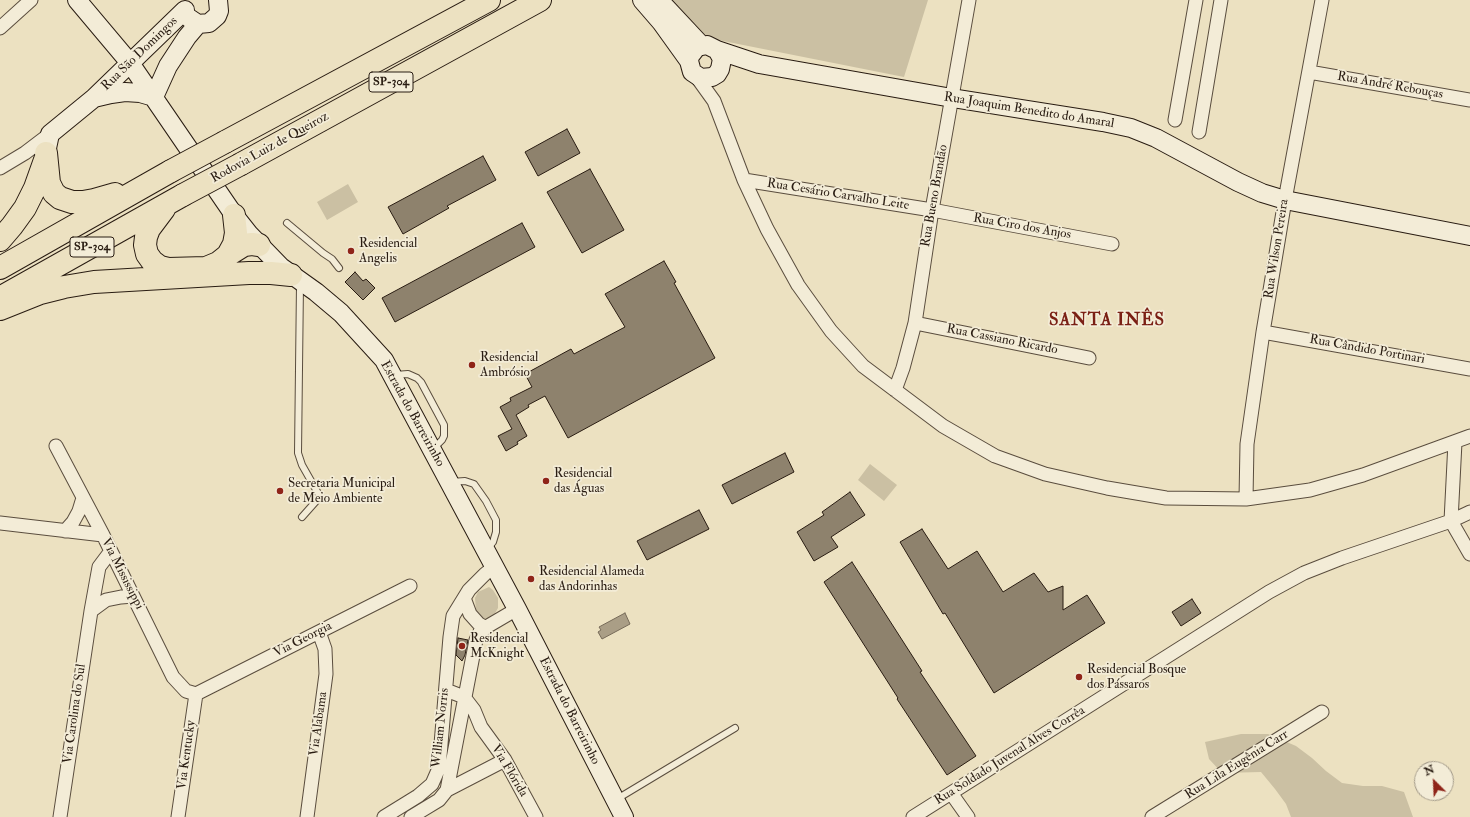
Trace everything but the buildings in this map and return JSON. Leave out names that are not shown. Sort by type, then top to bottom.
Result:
[{"type":"highway","name":"Rodovia Luiz de Queiroz","points":[[0,268],[147,184],[489,0]]},
{"type":"highway","name":"Rodovia Luiz de Queiroz","points":[[0,298],[540,0]]},
{"type":"highway","points":[[48,144],[49,184],[54,193],[60,198],[72,202],[94,200],[147,184]]},
{"type":"highway","points":[[0,240],[25,208],[35,188],[48,144]]},
{"type":"highway","points":[[177,199],[154,221],[146,237],[145,245],[147,254],[152,261],[160,267],[168,269],[206,268],[218,263],[244,245],[252,244],[262,248],[262,263],[258,268],[249,273]]},
{"type":"highway","points":[[228,255],[234,244],[236,234],[234,215]]},
{"type":"highway","points":[[0,309],[64,287],[94,282],[249,273],[270,273],[295,278]]},
{"type":"main road","name":"Estrada do Barreirinho","points":[[77,0],[130,63],[234,215],[262,248],[295,278],[316,292],[341,313],[384,360],[495,566],[624,817]]},
{"type":"main road","points":[[642,0],[661,22],[692,68],[707,78],[712,77],[718,72],[722,59],[659,0]]},
{"type":"main road","points":[[186,5],[190,19],[198,24],[209,23],[214,20],[223,2]]},
{"type":"main road","name":"Rua São Domingos","points":[[48,144],[186,5]]},
{"type":"main road","name":"Rua São Domingos","points":[[94,98],[126,92],[140,93],[154,97],[171,61],[187,37],[198,24]]},
{"type":"main road","points":[[692,68],[693,51],[709,48]]},
{"type":"main road","name":"Rua Joaquim Benedito do Amaral","points":[[709,48],[759,64],[1131,128],[1156,138],[1238,182],[1284,200],[1470,236]]},
{"type":"main road","name":"Rua Joaquim Benedito do Amaral","points":[[718,72],[759,64]]},
{"type":"street","points":[[0,28],[31,0]]},
{"type":"street","name":"Rua Bueno Brandão","points":[[894,390],[903,368],[914,322],[969,0]]},
{"type":"street","points":[[1175,120],[1196,0]]},
{"type":"street","points":[[1199,132],[1221,0]]},
{"type":"street","name":"Rua Wilson Pereira","points":[[1246,499],[1247,444],[1263,332],[1284,200],[1310,72],[1322,0]]},
{"type":"street","points":[[692,68],[714,101],[744,180],[767,229],[798,285],[831,330],[863,366],[894,390],[943,426],[996,456],[1045,474],[1107,488],[1166,498],[1246,499],[1310,490],[1363,475],[1470,436]]},
{"type":"street","points":[[714,101],[718,72]]},
{"type":"street","name":"Rua André Rebouças","points":[[1310,72],[1470,100]]},
{"type":"street","name":"Rua São Domingos","points":[[0,168],[25,153],[48,144]]},
{"type":"street","name":"Rua Cesário Carvalho Leite","points":[[744,180],[932,210]]},
{"type":"street","name":"Rua Ciro dos Anjos","points":[[932,210],[1112,244]]},
{"type":"street","name":"Rua Cassiano Ricardo","points":[[914,322],[1089,358]]},
{"type":"street","name":"Rua Cândido Portinari","points":[[1263,332],[1470,369]]},
{"type":"street","points":[[1455,442],[1451,521],[1470,554]]},
{"type":"street","name":"Via Mississippi","points":[[56,446],[103,535],[173,677],[186,691],[196,694]]},
{"type":"street","points":[[65,531],[73,522],[79,511],[83,498]]},
{"type":"street","name":"Rua Soldado Juvenal Alves Corrêa","points":[[913,817],[1268,592],[1304,573],[1342,558],[1451,521],[1470,512]]},
{"type":"street","points":[[0,523],[103,535]]},
{"type":"street","name":"Via Carolina do Sul","points":[[60,817],[99,567],[111,551]]},
{"type":"street","name":"William Norris","points":[[384,817],[418,796],[432,784],[439,768],[450,637],[454,616],[464,598],[485,574],[495,566]]},
{"type":"street","name":"Via Georgia","points":[[196,694],[410,586]]},
{"type":"street","points":[[91,611],[106,600],[133,596]]},
{"type":"street","points":[[464,598],[470,614],[479,624],[486,628],[517,609]]},
{"type":"street","name":"William Norris","points":[[447,790],[476,640],[480,632],[486,628]]},
{"type":"street","name":"Via Alabama","points":[[307,817],[326,674],[325,649],[319,632]]},
{"type":"street","points":[[446,690],[464,697]]},
{"type":"street","name":"Via Kentucky","points":[[178,817],[196,694]]},
{"type":"street","name":"Via Flórida","points":[[464,697],[474,710],[481,726],[504,760],[536,817]]},
{"type":"street","name":"Rua Lila Eugênia Carr","points":[[1152,817],[1322,712]]},
{"type":"street","points":[[444,717],[481,726]]},
{"type":"street","points":[[411,817],[439,800],[447,790],[504,760]]},
{"type":"street","points":[[951,793],[968,817]]},
{"type":"lane","points":[[287,223],[332,259],[338,268]]},
{"type":"lane","points":[[295,278],[298,453],[302,464],[319,495],[318,499],[302,518]]},
{"type":"lane","points":[[616,800],[735,728]]},
{"type":"shaded area","points":[[672,0],[928,0],[904,77],[708,38]]},
{"type":"shaded area","points":[[348,184],[358,202],[327,220],[317,202]]},
{"type":"shaded area","points":[[870,464],[897,485],[884,501],[858,480]]},
{"type":"shaded area","points":[[489,587],[498,598],[498,608],[494,615],[484,619],[481,618],[476,610],[475,598],[478,592]]},
{"type":"shaded area","points":[[625,613],[630,624],[602,639],[598,632],[601,630],[599,627]]},
{"type":"shaded area","points":[[1241,734],[1268,734],[1296,746],[1342,783],[1363,786],[1382,786],[1404,792],[1413,817],[1291,817],[1286,804],[1261,772],[1222,773],[1209,759],[1205,742]]},
{"type":"place","name":"Residencial Angelis","points":[[351,251]]},
{"type":"place","name":"Residencial Ambrósio","points":[[472,365]]},
{"type":"place","name":"Residencial das Águas","points":[[546,481]]},
{"type":"place","name":"Secretaria Municipal de Meio Ambiente","points":[[280,491]]},
{"type":"place","name":"Residencial Alameda das Andorinhas","points":[[531,579]]},
{"type":"place","name":"Residencial McKnight","points":[[462,646]]},
{"type":"place","name":"Residencial Bosque dos Pássaros","points":[[1079,677]]},
{"type":"district","name":"SANTA INÊS","points":[[1107,321]]}]
